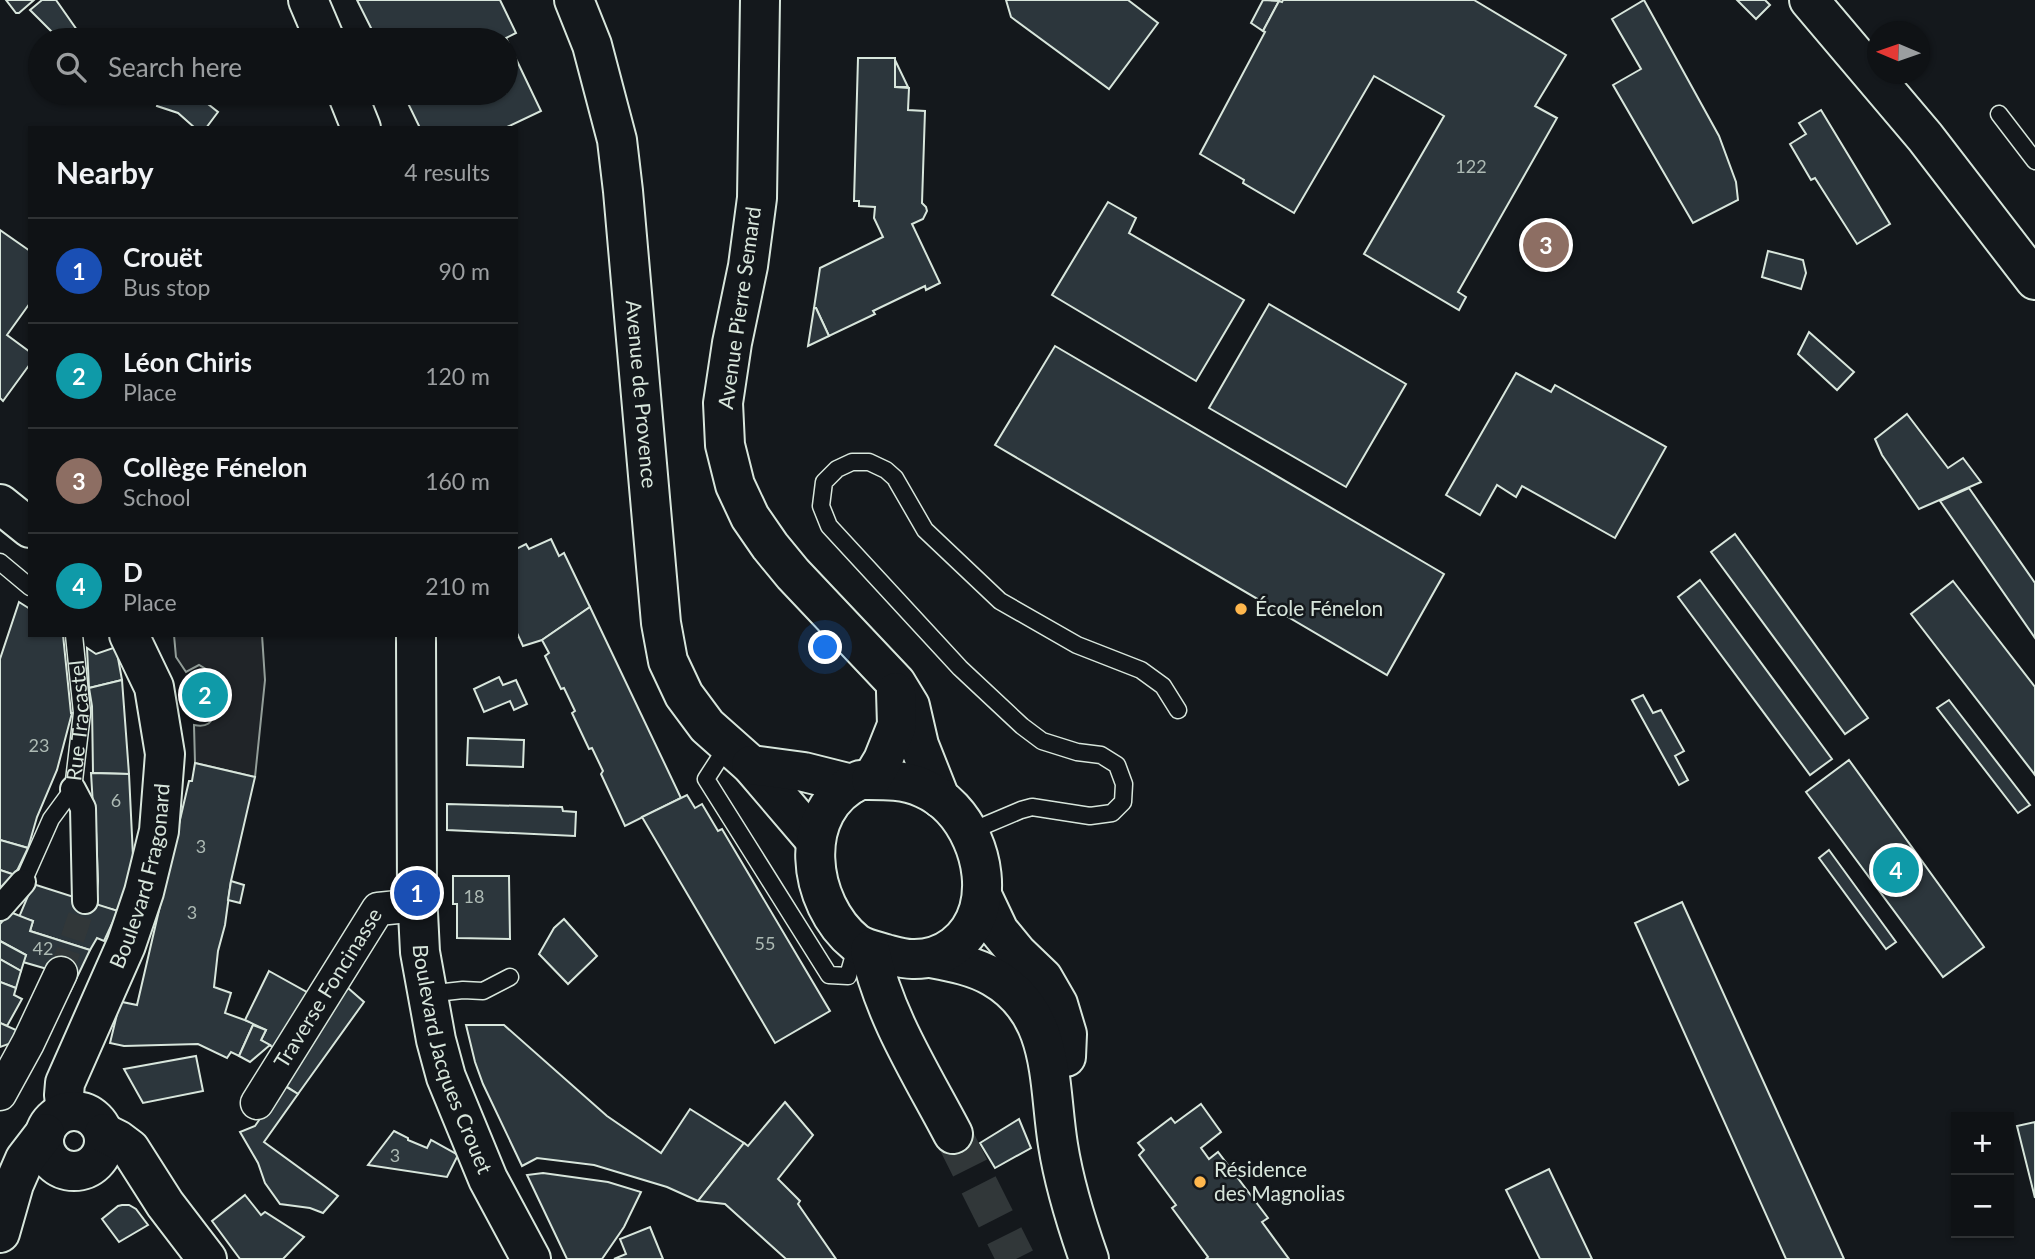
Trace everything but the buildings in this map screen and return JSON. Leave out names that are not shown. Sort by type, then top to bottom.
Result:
[{"type":"main road","points":[[308,0],[319,28]]},
{"type":"main road","name":"Avenue de Provence","points":[[574,0],[592,45],[617,140],[661,622],[668,660],[684,695],[707,726],[740,755],[787,804],[815,840]]},
{"type":"main road","name":"Avenue Pierre Semard","points":[[760,0],[757,198],[748,266],[723,403],[725,445],[735,485],[750,517],[770,546],[896,683],[910,706],[919,745],[940,798]]},
{"type":"main road","points":[[1809,0],[1925,137],[2035,280]]},
{"type":"main road","points":[[351,105],[360,126]]},
{"type":"main road","name":"Boulevard Fragonard","points":[[55,1122],[65,1083],[126,945],[144,892],[159,831],[165,754],[153,687],[130,637]]},
{"type":"main road","name":"Boulevard Jacques Crouet","points":[[416,637],[418,905],[420,951],[427,994],[446,1077],[494,1188],[531,1259]]},
{"type":"main road","points":[[896,683],[897,725],[883,760],[862,782],[836,798],[827,811],[815,840],[814,862],[820,888],[833,915],[864,947],[886,1004],[953,1134]]},
{"type":"main road","points":[[740,755],[804,772],[862,782],[890,780],[923,788],[940,798],[969,832],[981,874],[982,895],[974,925],[950,951],[931,958],[910,960],[864,947]]},
{"type":"main road","points":[[982,895],[999,931],[1043,978],[1058,1004],[1067,1034],[1066,1074],[1054,1114]]},
{"type":"main road","points":[[931,958],[962,964],[992,977],[1013,992],[1034,1016],[1045,1045],[1051,1076],[1059,1147],[1077,1224],[1089,1259]]},
{"type":"main road","points":[[84,1112],[93,1117],[104,1133],[102,1153],[96,1162],[47,1182],[3,1223],[14,1184],[25,1159],[55,1122],[84,1112]]},
{"type":"main road","points":[[55,1122],[43,1142],[45,1151],[56,1166],[115,1175],[165,1204]]},
{"type":"main road","points":[[104,1133],[130,1149],[165,1204],[207,1259]]},
{"type":"street","points":[[73,789],[83,808],[85,901]]},
{"type":"street","name":"Rue Tracastel","points":[[0,908],[23,882]]},
{"type":"street","name":"Traverse Foncinasse","points":[[257,1103],[378,909],[418,905]]},
{"type":"street","points":[[0,1094],[61,973]]},
{"type":"lane","points":[[1999,114],[2035,161]]},
{"type":"lane","points":[[969,832],[1032,807],[1090,816],[1112,813],[1123,802],[1124,784],[1117,765],[1101,755],[1077,752],[1042,741],[1022,726],[960,668],[839,537],[829,526],[821,506],[824,482],[837,469],[852,462],[869,462],[886,470],[895,478],[925,530],[1000,601],[1077,645],[1141,670],[1163,686],[1178,710]]},
{"type":"lane","points":[[0,562],[28,585]]},
{"type":"lane","name":"Rue Tracastel","points":[[23,882],[51,819],[73,789],[82,713],[74,637]]},
{"type":"lane","points":[[740,755],[706,779],[829,975],[848,976],[864,947]]},
{"type":"lane","points":[[427,994],[483,991],[510,977]]},
{"type":"shaded area","points":[[174,637],[262,637],[265,680],[255,777],[195,763],[194,725],[204,725],[214,716],[215,699],[211,672],[199,665],[186,672],[176,657]]},
{"type":"tunnel","points":[[61,973],[85,901]]},
{"type":"tunnel","points":[[953,1134],[1016,1259]]},
{"type":"place","name":"Collège Fénelon","points":[[1546,245]]},
{"type":"place","name":"École Fénelon","points":[[1241,609]]},
{"type":"place","name":"Léon Chiris","points":[[205,695]]},
{"type":"place","name":"D","points":[[1896,870]]},
{"type":"place","name":"Crouët","points":[[417,893]]},
{"type":"place","name":"Résidence des Magnolias","points":[[1200,1182]]}]
